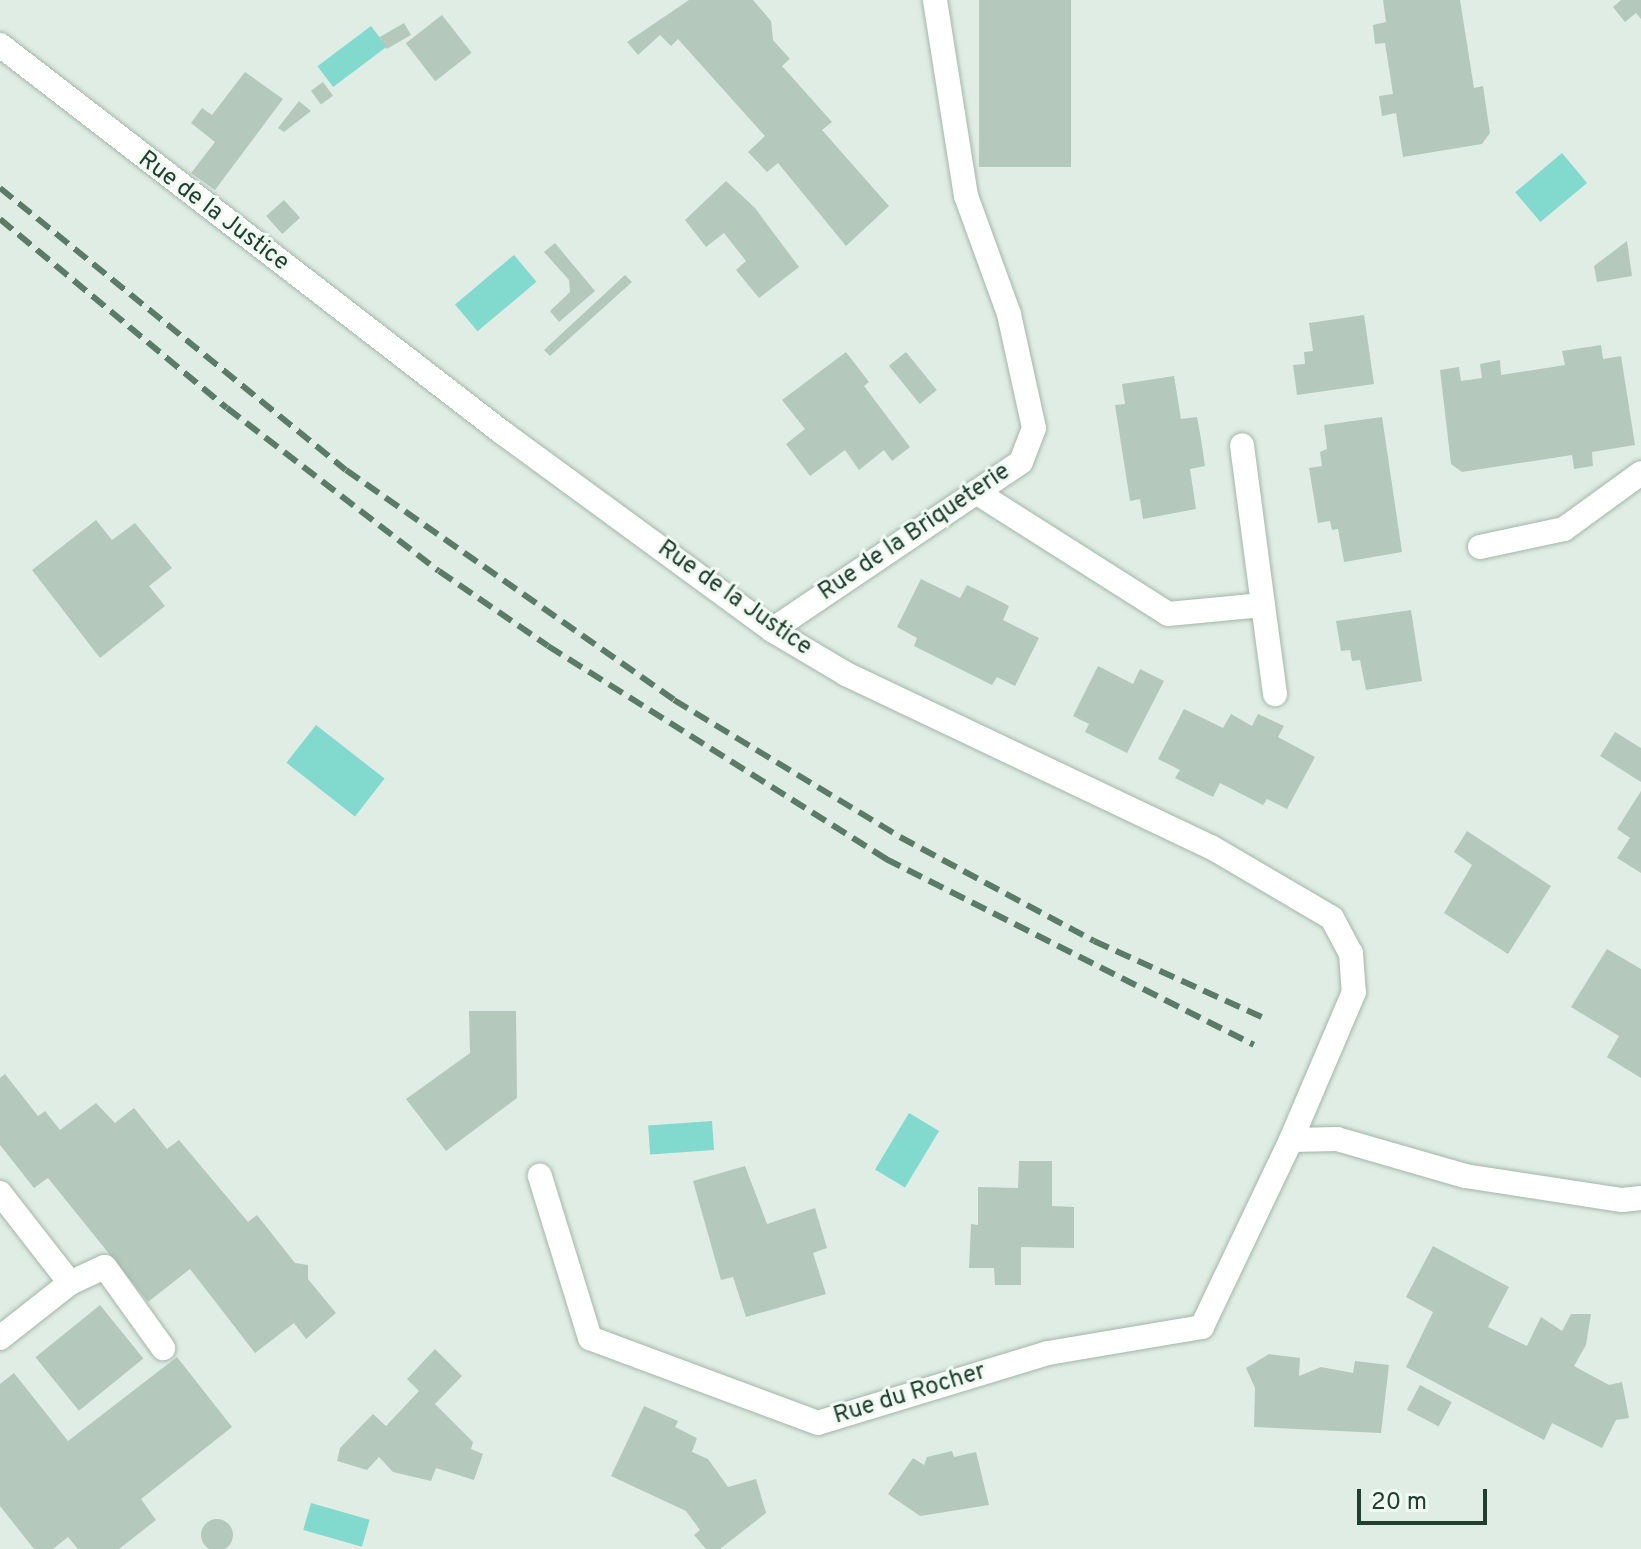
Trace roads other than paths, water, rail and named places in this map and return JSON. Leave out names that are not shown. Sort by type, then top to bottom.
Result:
[{"type":"street","name":"Rue de la Briqueterie","points":[[772,630],[1021,462],[1034,428],[1009,314],[966,196],[935,0]]},
{"type":"street","name":"Rue de la Justice","points":[[0,45],[503,433],[772,630],[846,674],[1211,847],[1332,918],[1351,953],[1354,992],[1291,1140]]},
{"type":"street","points":[[1242,445],[1275,694]]},
{"type":"street","points":[[1480,547],[1564,529],[1641,473]]},
{"type":"street","points":[[976,492],[1168,614],[1263,605]]},
{"type":"street","points":[[1291,1140],[1337,1139],[1465,1176],[1622,1200],[1641,1198]]},
{"type":"street","name":"Rue du Rocher","points":[[540,1176],[590,1338],[818,1423],[1048,1353],[1202,1327],[1291,1140]]},
{"type":"street","points":[[0,1193],[70,1283]]},
{"type":"street","points":[[0,1338],[70,1283],[105,1267],[163,1348]]},
{"type":"water","points":[[371,26],[387,47],[333,87],[317,66]]},
{"type":"water","points":[[1562,153],[1587,183],[1540,222],[1515,192]]},
{"type":"water","points":[[514,255],[536,282],[478,331],[455,304]]},
{"type":"water","points":[[316,725],[385,779],[355,816],[286,763]]},
{"type":"water","points":[[909,1113],[939,1131],[905,1188],[875,1170]]},
{"type":"water","points":[[712,1121],[714,1150],[650,1154],[648,1125]]},
{"type":"water","points":[[311,1503],[370,1520],[362,1547],[303,1530]]},
{"type":"railway","points":[[0,188],[346,470],[674,700],[900,837],[1094,941],[1266,1019]]},
{"type":"railway","points":[[0,219],[227,408],[439,571],[548,646],[886,859],[1254,1045]]}]
